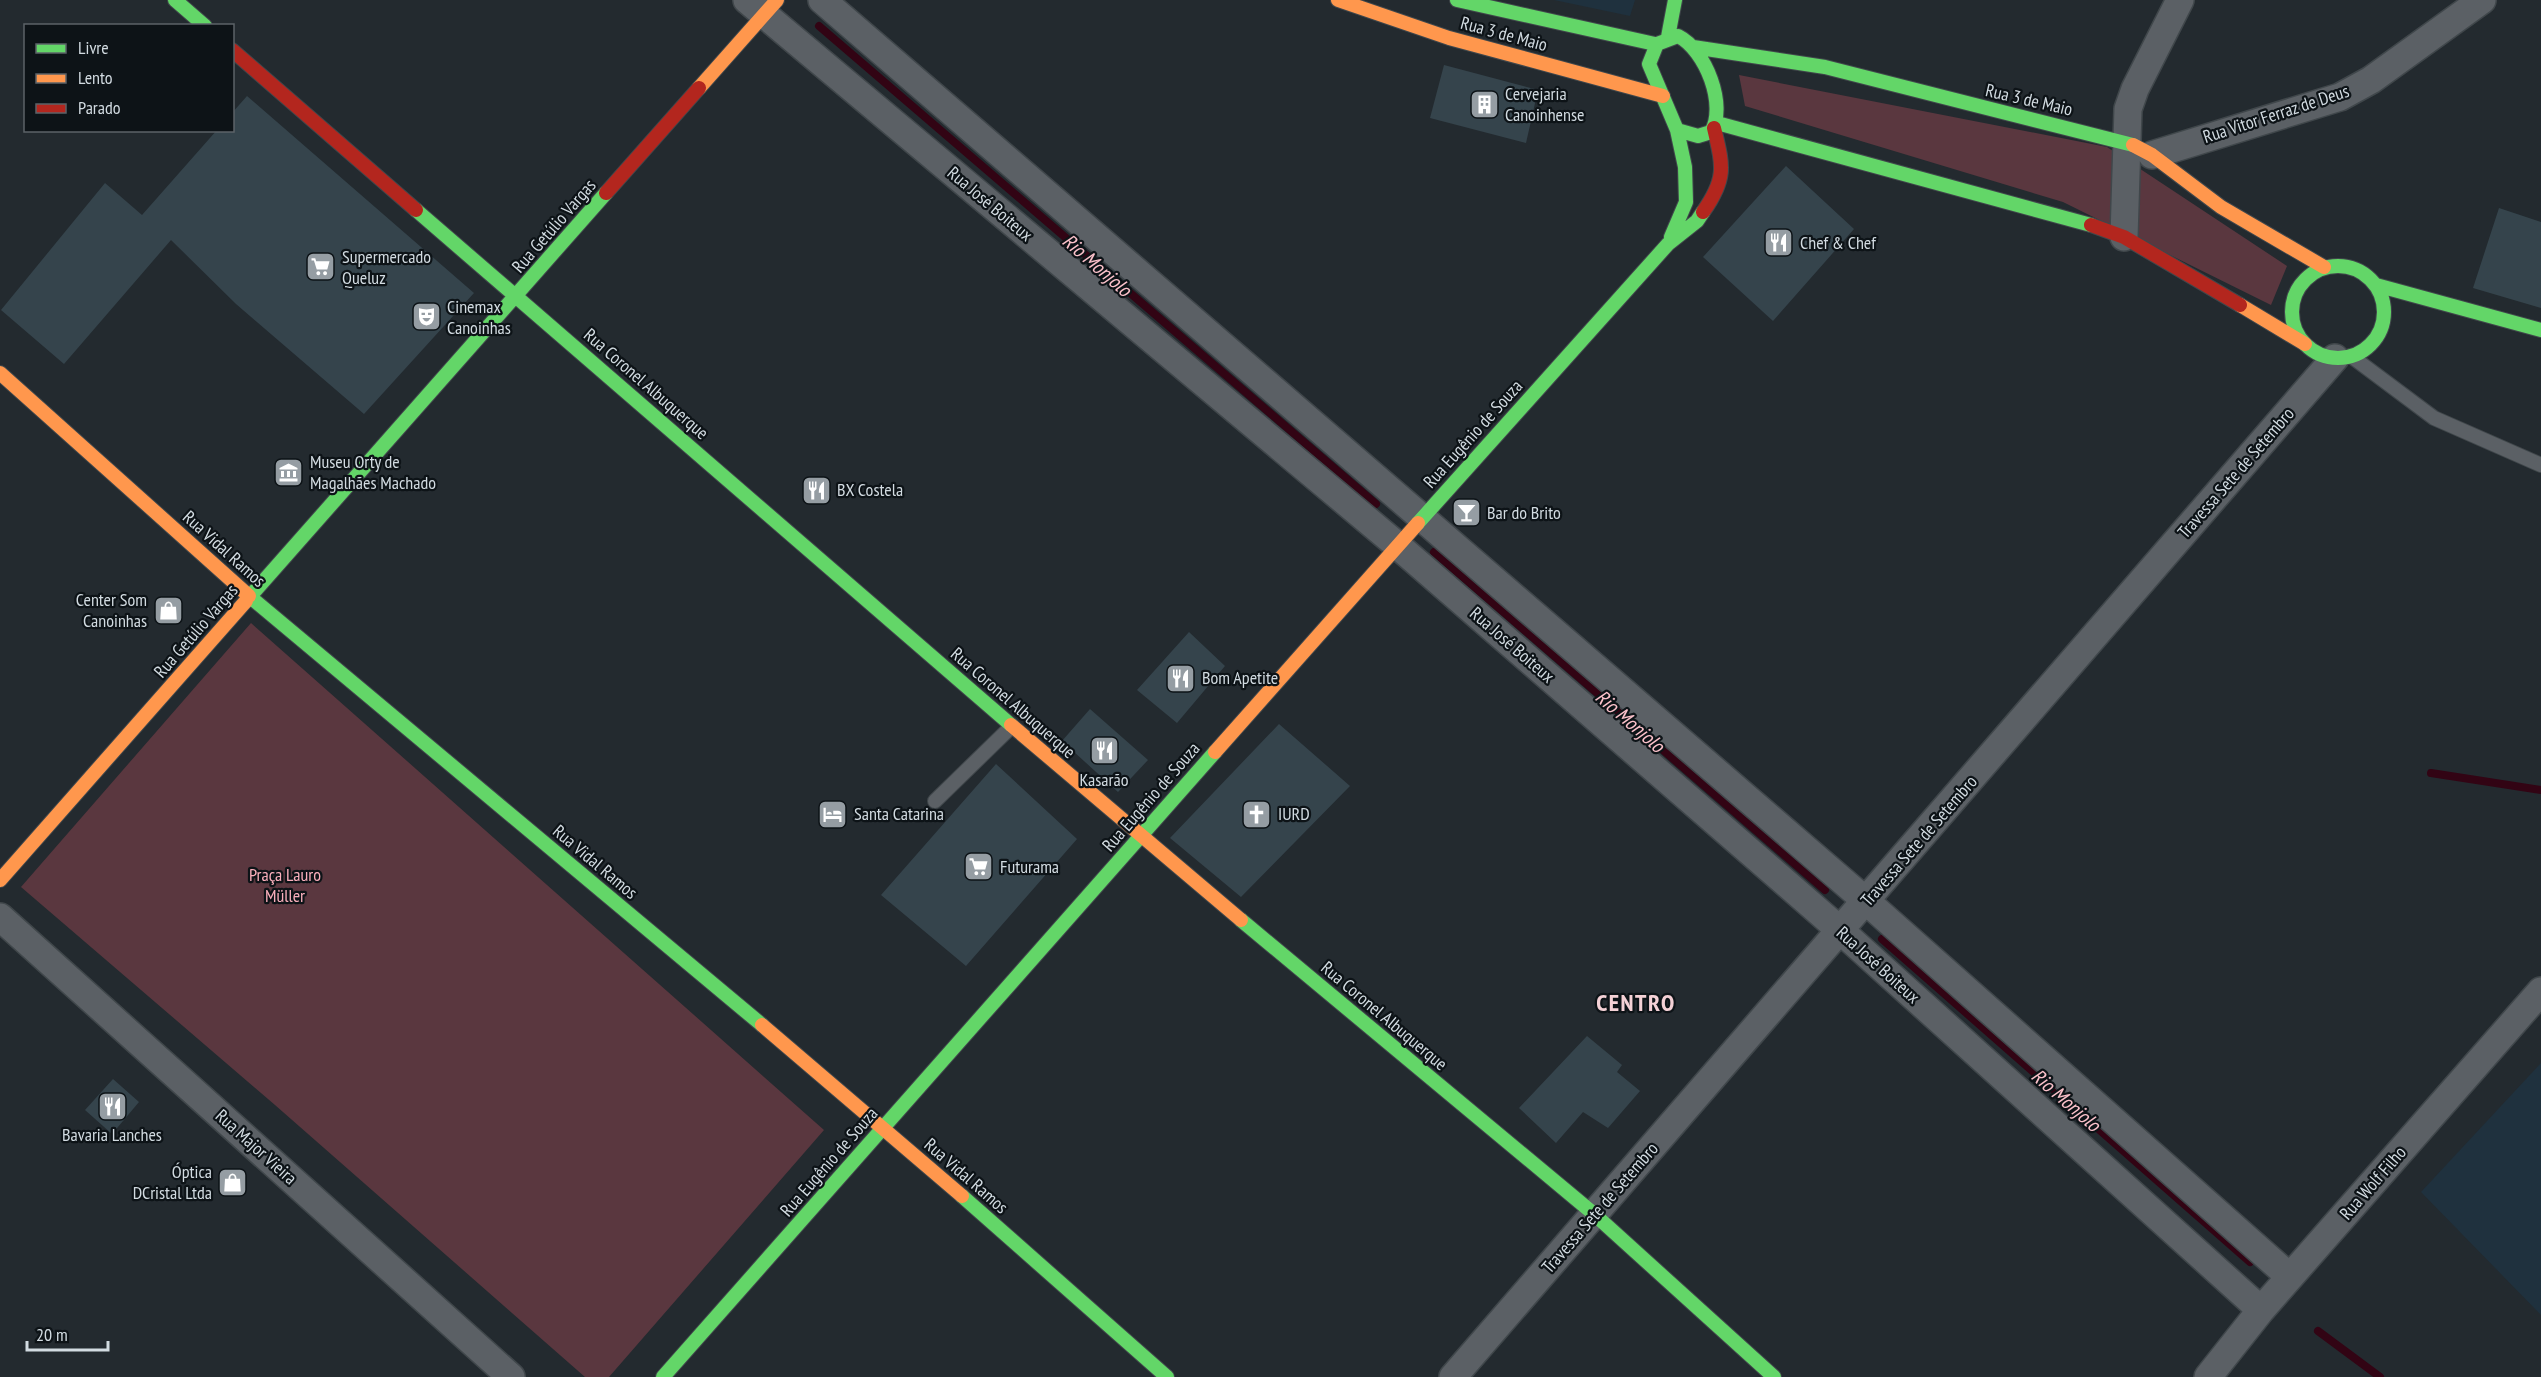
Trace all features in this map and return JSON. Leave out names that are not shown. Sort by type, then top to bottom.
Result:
[{"type":"street","points":[[175,0],[203,24]]},
{"type":"street","points":[[822,0],[1866,902],[2290,1277]]},
{"type":"street","name":"Rua 3 de Maio","points":[[1338,0],[1449,38],[1534,55],[1663,96]]},
{"type":"street","name":"Rua 3 de Maio","points":[[1457,0],[1541,24],[1655,44]]},
{"type":"street","points":[[1655,44],[1668,37],[1675,0]]},
{"type":"street","points":[[2124,237],[2128,109],[2134,88],[2180,0]]},
{"type":"street","name":"Rua Vitor Ferraz de Deus","points":[[2152,155],[2340,97],[2371,80],[2482,0]]},
{"type":"street","name":"Rua Getúlio Vargas","points":[[0,880],[517,296],[762,5]]},
{"type":"street","name":"Rua José Boiteux","points":[[762,5],[1398,545],[1841,931],[2261,1310]]},
{"type":"street","name":"Rua 3 de Maio","points":[[1668,37],[1678,36],[1694,47],[1826,67],[2127,142],[2152,155],[2221,207],[2324,267]]},
{"type":"street","name":"Rua Eugênio de Souza","points":[[1655,44],[1650,53],[1650,64],[1677,130],[1685,167],[1686,202],[1668,244]]},
{"type":"street","name":"Rua Eugênio de Souza","points":[[663,1377],[1423,517],[1668,244],[1697,221],[1713,198],[1723,167],[1716,125],[1719,105],[1694,47]]},
{"type":"street","name":"Rua Coronel Albuquerque","points":[[234,52],[1140,837],[1594,1214],[1774,1377]]},
{"type":"street","points":[[1677,130],[1694,137],[1707,134],[1716,125],[2079,221],[2124,237],[2319,354],[2343,357],[2366,348],[2378,335],[2383,319],[2383,301],[2376,285],[2362,272],[2344,266],[2324,267],[2308,276],[2296,291],[2291,309],[2294,328],[2305,344]]},
{"type":"street","points":[[2376,285],[2541,330]]},
{"type":"street","name":"Travessa Sete de Setembro","points":[[1453,1377],[2343,357]]},
{"type":"street","name":"Rua Vidal Ramos","points":[[0,373],[250,597],[884,1127],[1167,1377]]},
{"type":"street","name":"Rua Major Vieira","points":[[0,917],[511,1377]]},
{"type":"street","name":"Rua Wolf Filho","points":[[2208,1377],[2261,1310],[2541,991]]},
{"type":"lane","points":[[2343,357],[2434,418],[2541,465]]},
{"type":"lane","points":[[935,801],[1012,726]]},
{"type":"shaded area","points":[[1554,0],[1635,0],[1630,16]]},
{"type":"shaded area","points":[[2541,1063],[2541,1315],[2421,1192]]},
{"type":"green space","points":[[1739,75],[2107,147],[2287,266],[2271,305],[2063,202],[1745,106]]},
{"type":"green space","name":"Praça Lauro Müller","points":[[251,623],[824,1130],[609,1377],[585,1377],[275,1105],[21,887]]},
{"type":"building","name":"Cervejaria Canoinhense","points":[[1444,65],[1538,90],[1526,143],[1430,118]]},
{"type":"building","name":"Supermercado Queluz","points":[[247,96],[474,293],[364,414],[236,304],[171,240],[64,364],[1,310],[105,183],[142,215],[215,132],[234,132],[234,111]]},
{"type":"building","name":"Chef & Chef","points":[[1786,166],[1854,229],[1773,321],[1703,257]]},
{"type":"building","points":[[2499,208],[2541,222],[2541,308],[2473,288]]},
{"type":"building","name":"Bom Apetite","points":[[1189,632],[1225,666],[1177,723],[1137,690]]},
{"type":"building","name":"Kasarão","points":[[1090,709],[1148,760],[1118,792],[1062,741]]},
{"type":"building","name":"IURD","points":[[1279,724],[1350,786],[1241,897],[1170,838]]},
{"type":"building","name":"Futurama","points":[[996,764],[1077,839],[966,966],[881,895]]},
{"type":"building","points":[[1587,1036],[1622,1065],[1617,1072],[1640,1091],[1608,1128],[1583,1112],[1556,1143],[1519,1108]]},
{"type":"building","name":"Bavaria Lanches","points":[[113,1079],[139,1102],[112,1134],[85,1110]]},
{"type":"waterway","name":"Rio Monjolo","points":[[819,26],[1376,504]]},
{"type":"waterway","name":"Rio Monjolo","points":[[1434,552],[1825,890]]},
{"type":"waterway","points":[[2431,773],[2541,790]]},
{"type":"waterway","name":"Rio Monjolo","points":[[1882,939],[2250,1262]]},
{"type":"waterway","name":"Rio Monjolo","points":[[2318,1331],[2380,1377]]},
{"type":"traffic: fast","points":[[175,0],[203,24]]},
{"type":"traffic: fast","points":[[1457,0],[1655,44]]},
{"type":"traffic: fast","points":[[1668,37],[1675,0]]},
{"type":"traffic: fast","points":[[1678,36],[1697,53],[1705,66],[1715,94],[1717,108],[1711,132],[1698,136],[1677,130],[1649,64],[1657,44],[1678,36]]},
{"type":"traffic: fast","points":[[1693,47],[1825,67],[2133,145]]},
{"type":"traffic: fast","points":[[1717,123],[2091,225]]},
{"type":"traffic: fast","points":[[1671,237],[1686,202],[1685,167],[1677,130]]},
{"type":"traffic: fast","points":[[246,601],[606,193]]},
{"type":"traffic: fast","points":[[416,210],[1011,725]]},
{"type":"traffic: fast","points":[[1418,523],[1668,244],[1697,221],[1703,212]]},
{"type":"traffic: fast","points":[[2338,266],[2356,270],[2370,280],[2380,294],[2384,312],[2380,330],[2370,344],[2356,354],[2338,358],[2320,354],[2306,344],[2296,330],[2292,312],[2296,294],[2306,280],[2320,270],[2338,266]]},
{"type":"traffic: fast","points":[[2376,285],[2541,330]]},
{"type":"traffic: fast","points":[[249,596],[762,1025]]},
{"type":"traffic: fast","points":[[663,1377],[1215,752]]},
{"type":"traffic: fast","points":[[1241,920],[1594,1214],[1774,1377]]},
{"type":"traffic: fast","points":[[962,1196],[1167,1377]]},
{"type":"traffic: slow","points":[[699,88],[777,0]]},
{"type":"traffic: slow","points":[[1338,0],[1449,38],[1663,96]]},
{"type":"traffic: slow","points":[[2133,145],[2152,155],[2221,207],[2324,267]]},
{"type":"traffic: slow","points":[[2240,305],[2305,344]]},
{"type":"traffic: slow","points":[[0,373],[249,596]]},
{"type":"traffic: slow","points":[[1215,752],[1418,523]]},
{"type":"traffic: slow","points":[[0,880],[246,601]]},
{"type":"traffic: slow","points":[[1011,725],[1241,920]]},
{"type":"traffic: slow","points":[[762,1025],[962,1196]]},
{"type":"traffic: jam","points":[[234,52],[416,210]]},
{"type":"traffic: jam","points":[[606,193],[699,88]]},
{"type":"traffic: jam","points":[[1703,212],[1716,190],[1721,172],[1714,128]]},
{"type":"traffic: jam","points":[[2091,225],[2124,237],[2240,305]]},
{"type":"place","name":"Cervejaria Canoinhense","points":[[1484,104]]},
{"type":"place","name":"Chef & Chef","points":[[1779,243]]},
{"type":"place","name":"Supermercado Queluz","points":[[321,267]]},
{"type":"place","name":"Cinemax Canoinhas","points":[[426,317]]},
{"type":"place","name":"Museu Orty de Magalhães Machado","points":[[289,472]]},
{"type":"place","name":"BX Costela","points":[[816,490]]},
{"type":"place","name":"Bar do Brito","points":[[1466,513]]},
{"type":"place","name":"Center Som Canoinhas","points":[[168,610]]},
{"type":"place","name":"Bom Apetite","points":[[1181,678]]},
{"type":"place","name":"Kasarão","points":[[1104,751]]},
{"type":"place","name":"Santa Catarina","points":[[833,814]]},
{"type":"place","name":"IURD","points":[[1257,814]]},
{"type":"place","name":"Futurama","points":[[979,867]]},
{"type":"place","name":"Bavaria Lanches","points":[[112,1106]]},
{"type":"place","name":"Óptica DCristal Ltda","points":[[233,1182]]},
{"type":"district","name":"CENTRO","points":[[1636,1003]]}]
